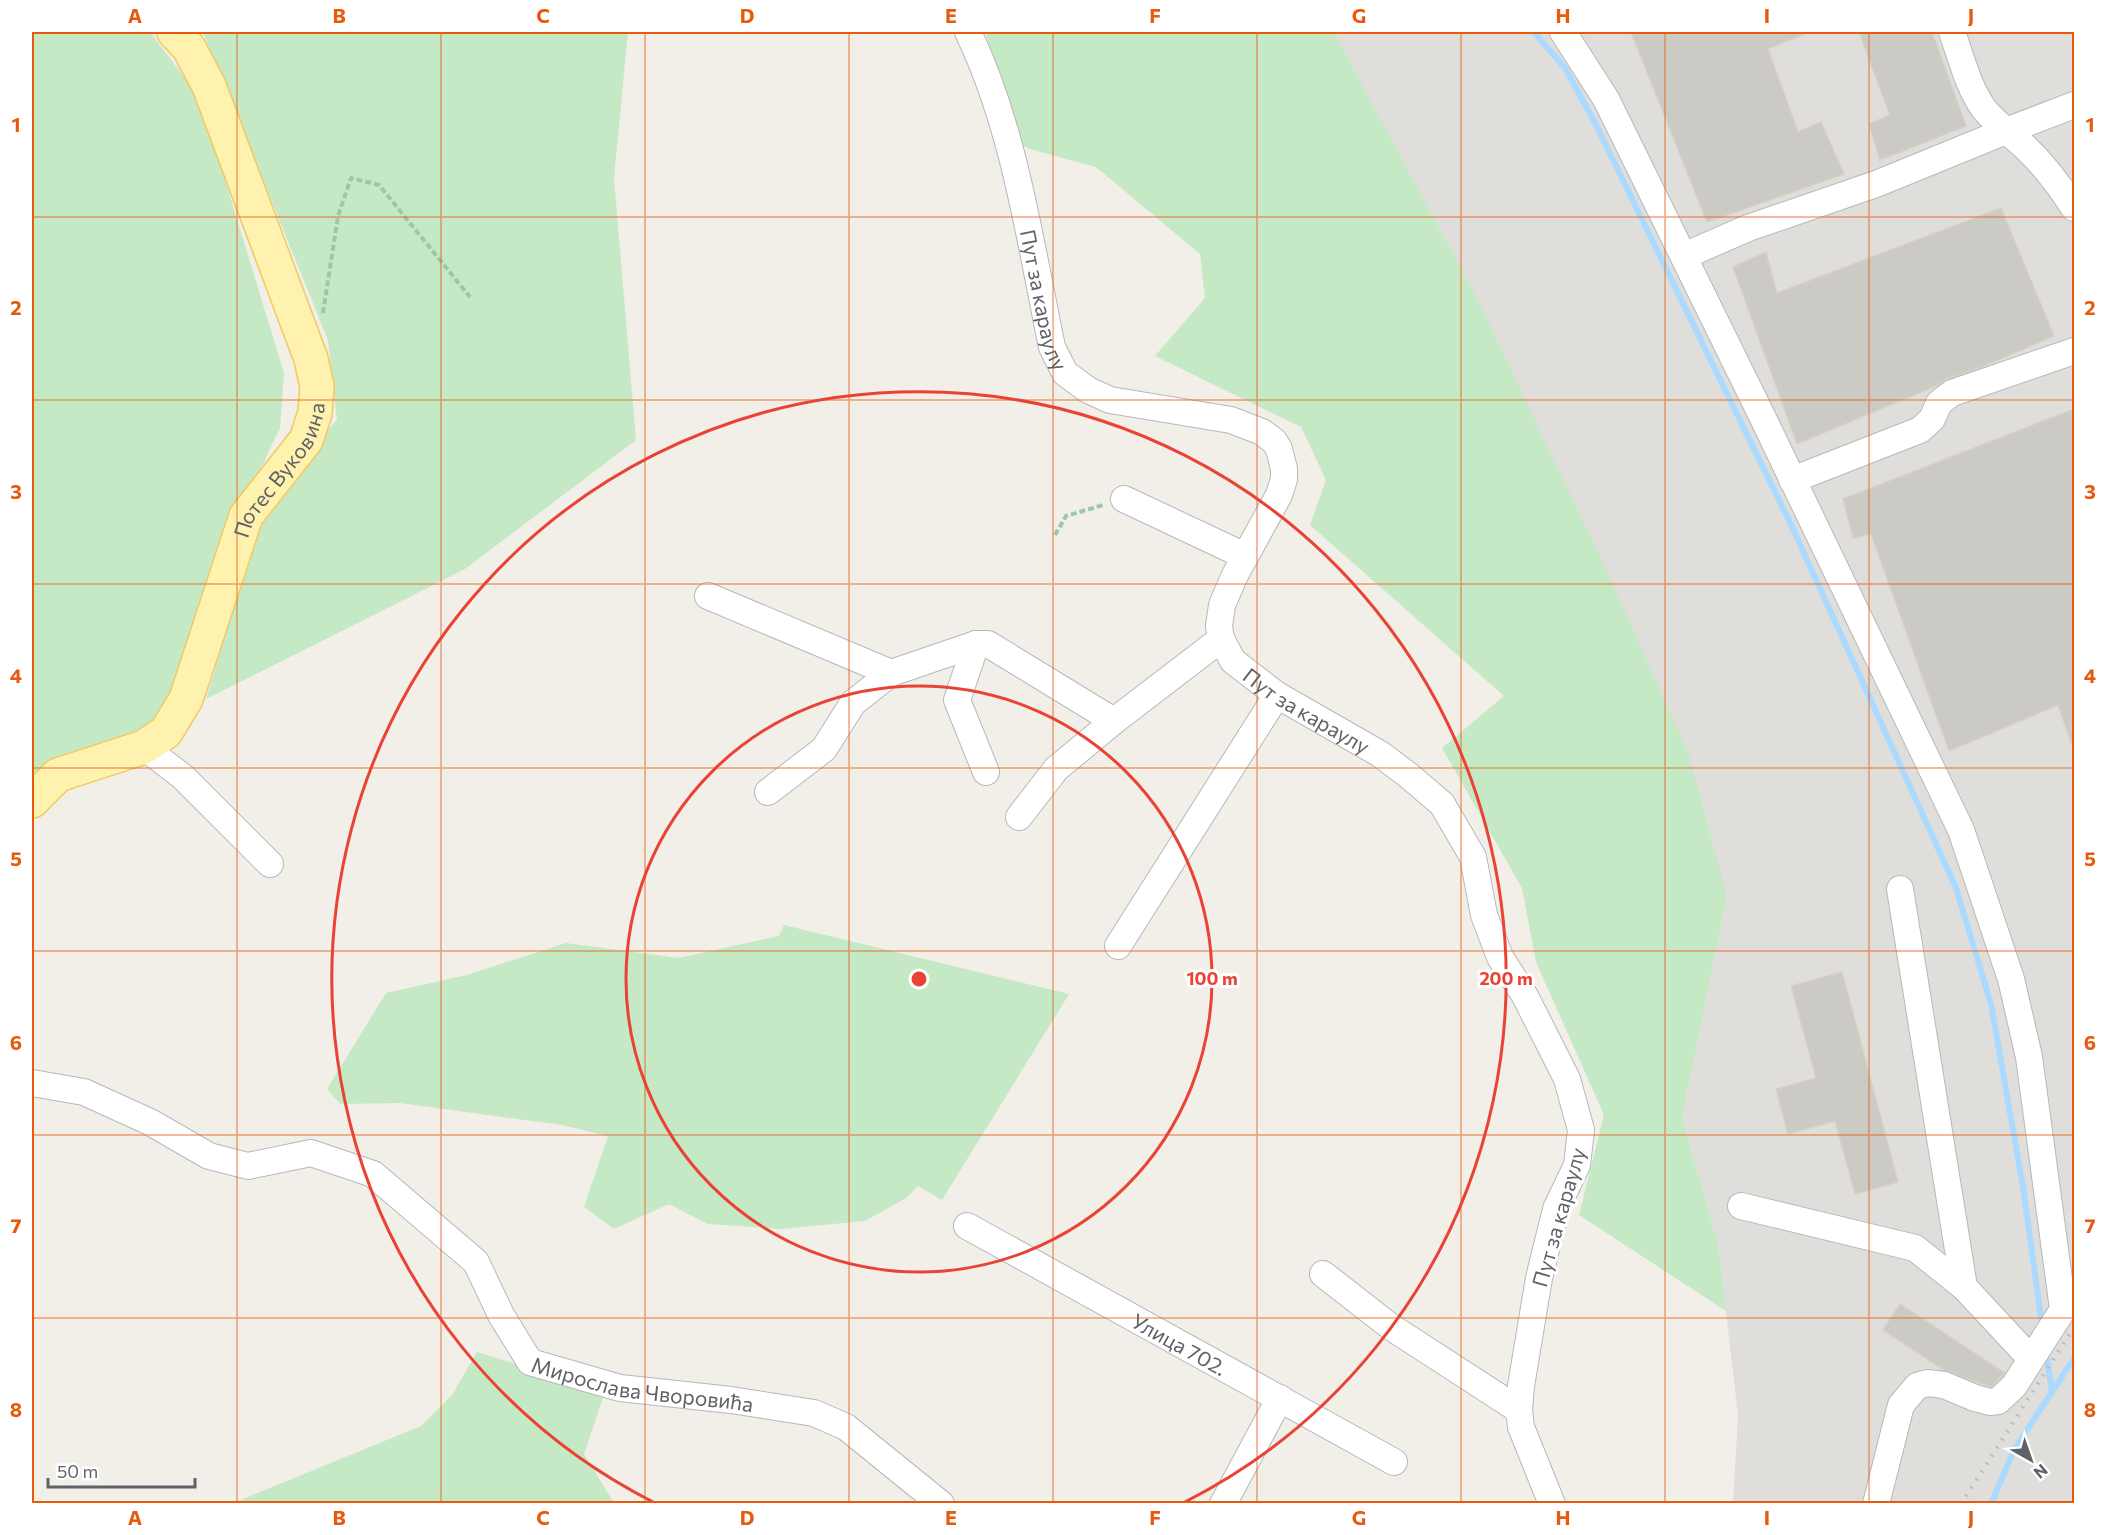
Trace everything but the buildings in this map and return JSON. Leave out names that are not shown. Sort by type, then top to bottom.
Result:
[{"type":"main road","name":"Потес Вуковина","points":[[32,801],[58,775],[144,747],[166,732],[186,699],[246,516],[306,440],[315,413],[317,386],[311,359],[209,86],[189,48],[174,32]]},
{"type":"street","name":"Пут за караулу","points":[[968,32],[983,62],[1013,161],[1052,347],[1065,373],[1088,390],[1110,400],[1231,420],[1262,432],[1274,441],[1279,449],[1284,479],[1279,495],[1245,556],[1222,605],[1219,626],[1221,639],[1233,661],[1277,694],[1380,754],[1442,804],[1473,857],[1484,915],[1500,957],[1525,996],[1567,1079],[1581,1130],[1576,1165],[1556,1209],[1539,1278],[1519,1410],[1521,1427],[1552,1503]]},
{"type":"street","points":[[1563,32],[1606,99],[1961,830],[2011,979],[2029,1057],[2064,1308],[2014,1386],[1998,1401],[1989,1402],[1944,1385],[1927,1383],[1917,1386],[1901,1405],[1876,1503]]},
{"type":"street","points":[[1952,32],[1983,108],[2026,148],[2057,183],[2074,208]]},
{"type":"street","points":[[1684,256],[1748,228],[1876,184],[2074,105]]},
{"type":"street","points":[[1792,480],[1920,430],[1932,419],[1939,403],[1952,393],[2074,351]]},
{"type":"street","points":[[1124,499],[1245,556]]},
{"type":"street","points":[[708,596],[891,673]]},
{"type":"street","points":[[1019,817],[1056,769],[1114,721],[1221,639]]},
{"type":"street","points":[[768,792],[824,749],[853,703],[891,673],[976,644],[988,644],[1114,721]]},
{"type":"street","points":[[976,644],[957,700],[986,772]]},
{"type":"street","points":[[1118,946],[1277,694]]},
{"type":"street","points":[[144,747],[183,777],[270,864]]},
{"type":"street","points":[[1899,889],[1964,1287]]},
{"type":"street","name":"Мирослава Чворовића","points":[[32,1083],[84,1092],[150,1122],[209,1156],[248,1166],[311,1153],[373,1174],[476,1262],[501,1315],[530,1362],[620,1388],[731,1400],[814,1413],[846,1427],[941,1503]]},
{"type":"street","points":[[1741,1206],[1915,1248],[1964,1287],[2033,1356]]},
{"type":"street","name":"Улица 702.","points":[[967,1226],[1394,1462]]},
{"type":"street","points":[[1323,1274],[1390,1327],[1519,1410]]},
{"type":"street","points":[[1223,1503],[1280,1398]]},
{"type":"path","points":[[322,318],[338,216],[351,178],[379,185],[470,297]]},
{"type":"path","points":[[1055,535],[1066,516],[1124,499]]},
{"type":"shaded area","points":[[1334,32],[2074,32],[2074,1503],[1733,1503],[1738,1415],[1718,1243],[1682,1118],[1727,896],[1474,292]]},
{"type":"green space","points":[[32,32],[150,32],[200,98],[284,373],[280,428],[231,531],[177,670],[172,729],[32,789]]},
{"type":"green space","points":[[203,32],[628,32],[614,178],[636,440],[465,569],[206,699],[248,561],[264,520],[319,439],[337,420],[328,340]]},
{"type":"green space","points":[[986,32],[1334,32],[1474,292],[1604,565],[1688,752],[1727,896],[1682,1118],[1718,1243],[1726,1311],[1579,1215],[1604,1115],[1536,962],[1522,888],[1442,748],[1504,696],[1310,525],[1326,480],[1301,427],[1155,356],[1205,298],[1200,254],[1096,167],[1030,149],[1011,139]]},
{"type":"green space","points":[[784,925],[1069,994],[942,1200],[918,1186],[906,1198],[865,1221],[781,1229],[708,1224],[669,1204],[614,1229],[584,1207],[608,1136],[562,1125],[400,1103],[340,1104],[327,1089],[386,993],[467,975],[566,943],[679,958],[779,936]]},
{"type":"green space","points":[[477,1352],[605,1392],[584,1454],[614,1503],[231,1504],[421,1426],[452,1395]]},
{"type":"waterway","points":[[1534,32],[1565,68],[1595,123],[1794,531],[1956,888],[1991,1004],[2023,1187],[2042,1325]]},
{"type":"waterway","points":[[2046,1350],[2052,1392]]},
{"type":"waterway","points":[[1991,1504],[2014,1450],[2074,1358]]},
{"type":"railway","points":[[1961,1504],[2074,1327]]}]
